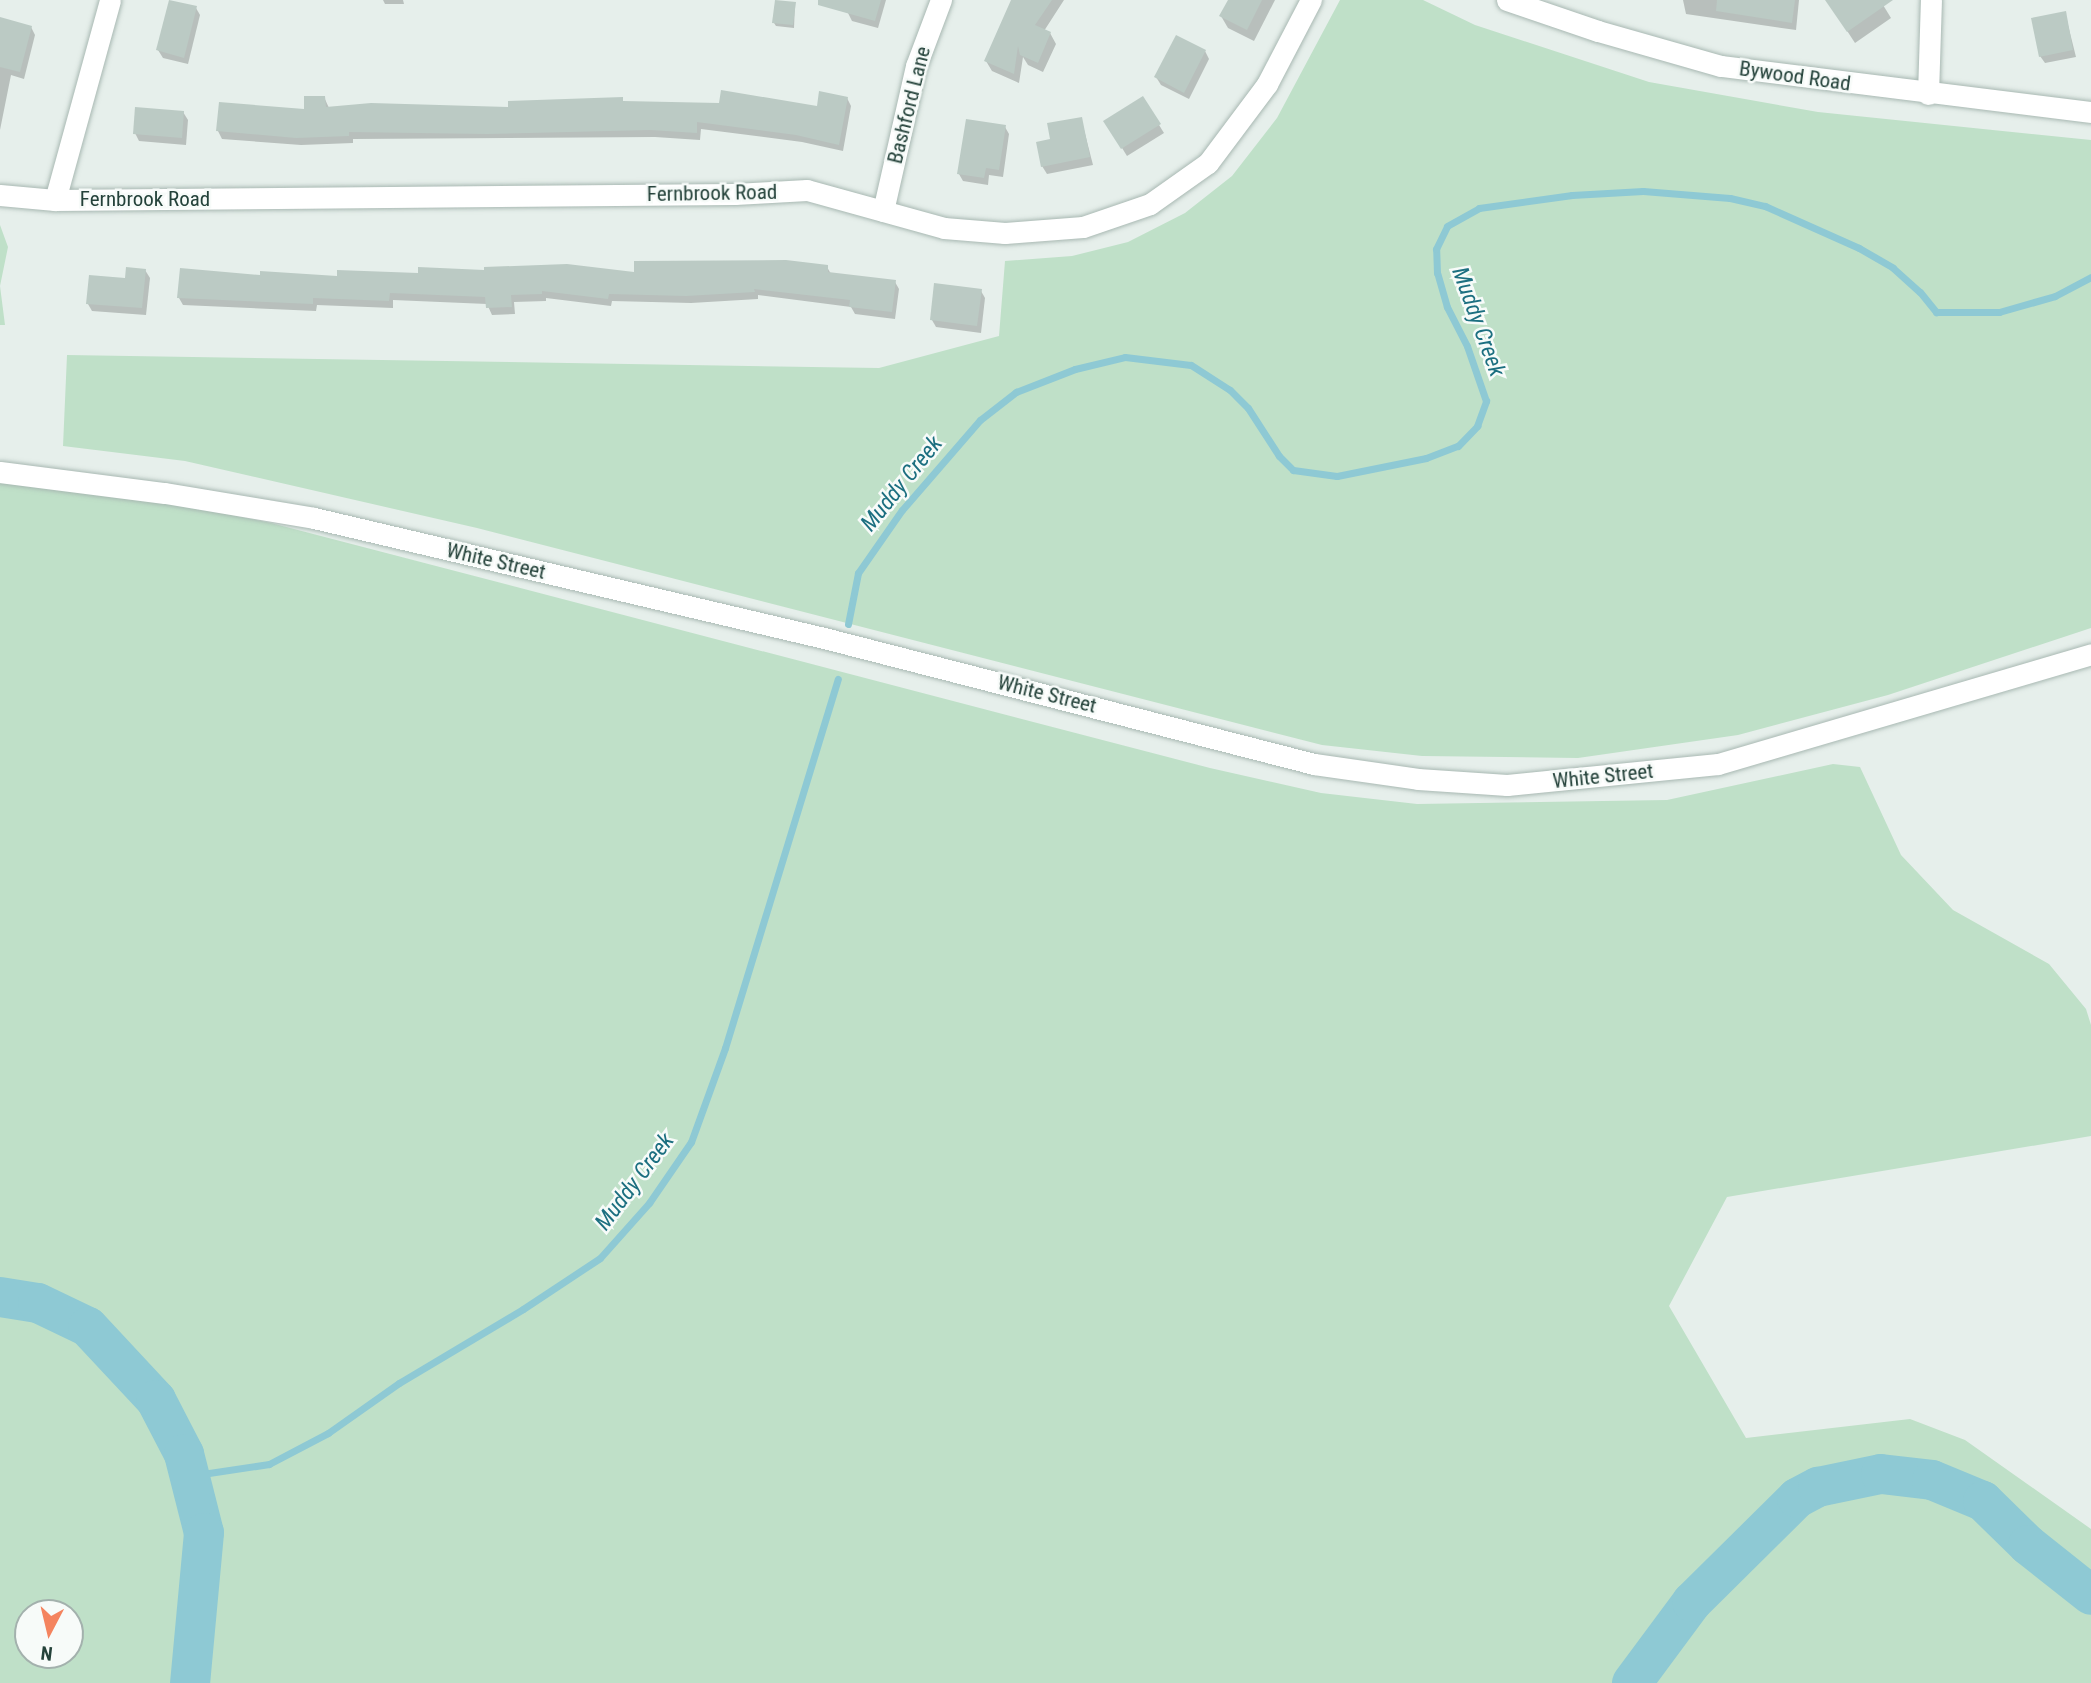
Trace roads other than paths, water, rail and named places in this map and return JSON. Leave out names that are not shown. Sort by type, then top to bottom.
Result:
[{"type":"street","points":[[55,200],[110,0]]},
{"type":"street","name":"Bashford Lane","points":[[883,211],[916,66],[941,0]]},
{"type":"street","name":"Fernbrook Road","points":[[0,195],[55,200],[721,195],[807,190],[944,228],[1005,233],[1083,226],[1150,204],[1208,163],[1267,84],[1311,0]]},
{"type":"street","name":"Bywood Road","points":[[1507,0],[1598,31],[1721,66],[1928,94],[2091,112]]},
{"type":"street","points":[[1928,94],[1931,0]]},
{"type":"street","name":"White Street","points":[[0,472],[165,493],[314,519],[824,638],[1314,764],[1418,779],[1507,785],[1718,764],[2091,654]]},
{"type":"waterway","name":"Muddy Creek","points":[[848,624],[858,573],[902,510],[980,420],[1016,392],[1075,369],[1125,357],[1191,365],[1230,390],[1248,408],[1279,456],[1293,470],[1337,476],[1426,458],[1458,446],[1477,426],[1486,401],[1467,346],[1447,307],[1437,273],[1436,249],[1447,226],[1479,208],[1572,195],[1643,191],[1730,198],[1765,206],[1859,248],[1893,268],[1920,292],[1936,312],[1999,312],[2055,296],[2091,277]]},
{"type":"waterway","name":"Muddy Creek","points":[[189,1476],[269,1464],[328,1433],[399,1383],[523,1309],[600,1258],[649,1203],[691,1142],[725,1048],[838,679]]},
{"type":"waterway","points":[[0,1297],[38,1303],[88,1327],[156,1400],[184,1454],[204,1533],[190,1683]]},
{"type":"waterway","points":[[1632,1683],[1692,1602],[1797,1498],[1818,1487],[1881,1474],[1932,1480],[1983,1501],[2028,1545],[2091,1595]]}]
